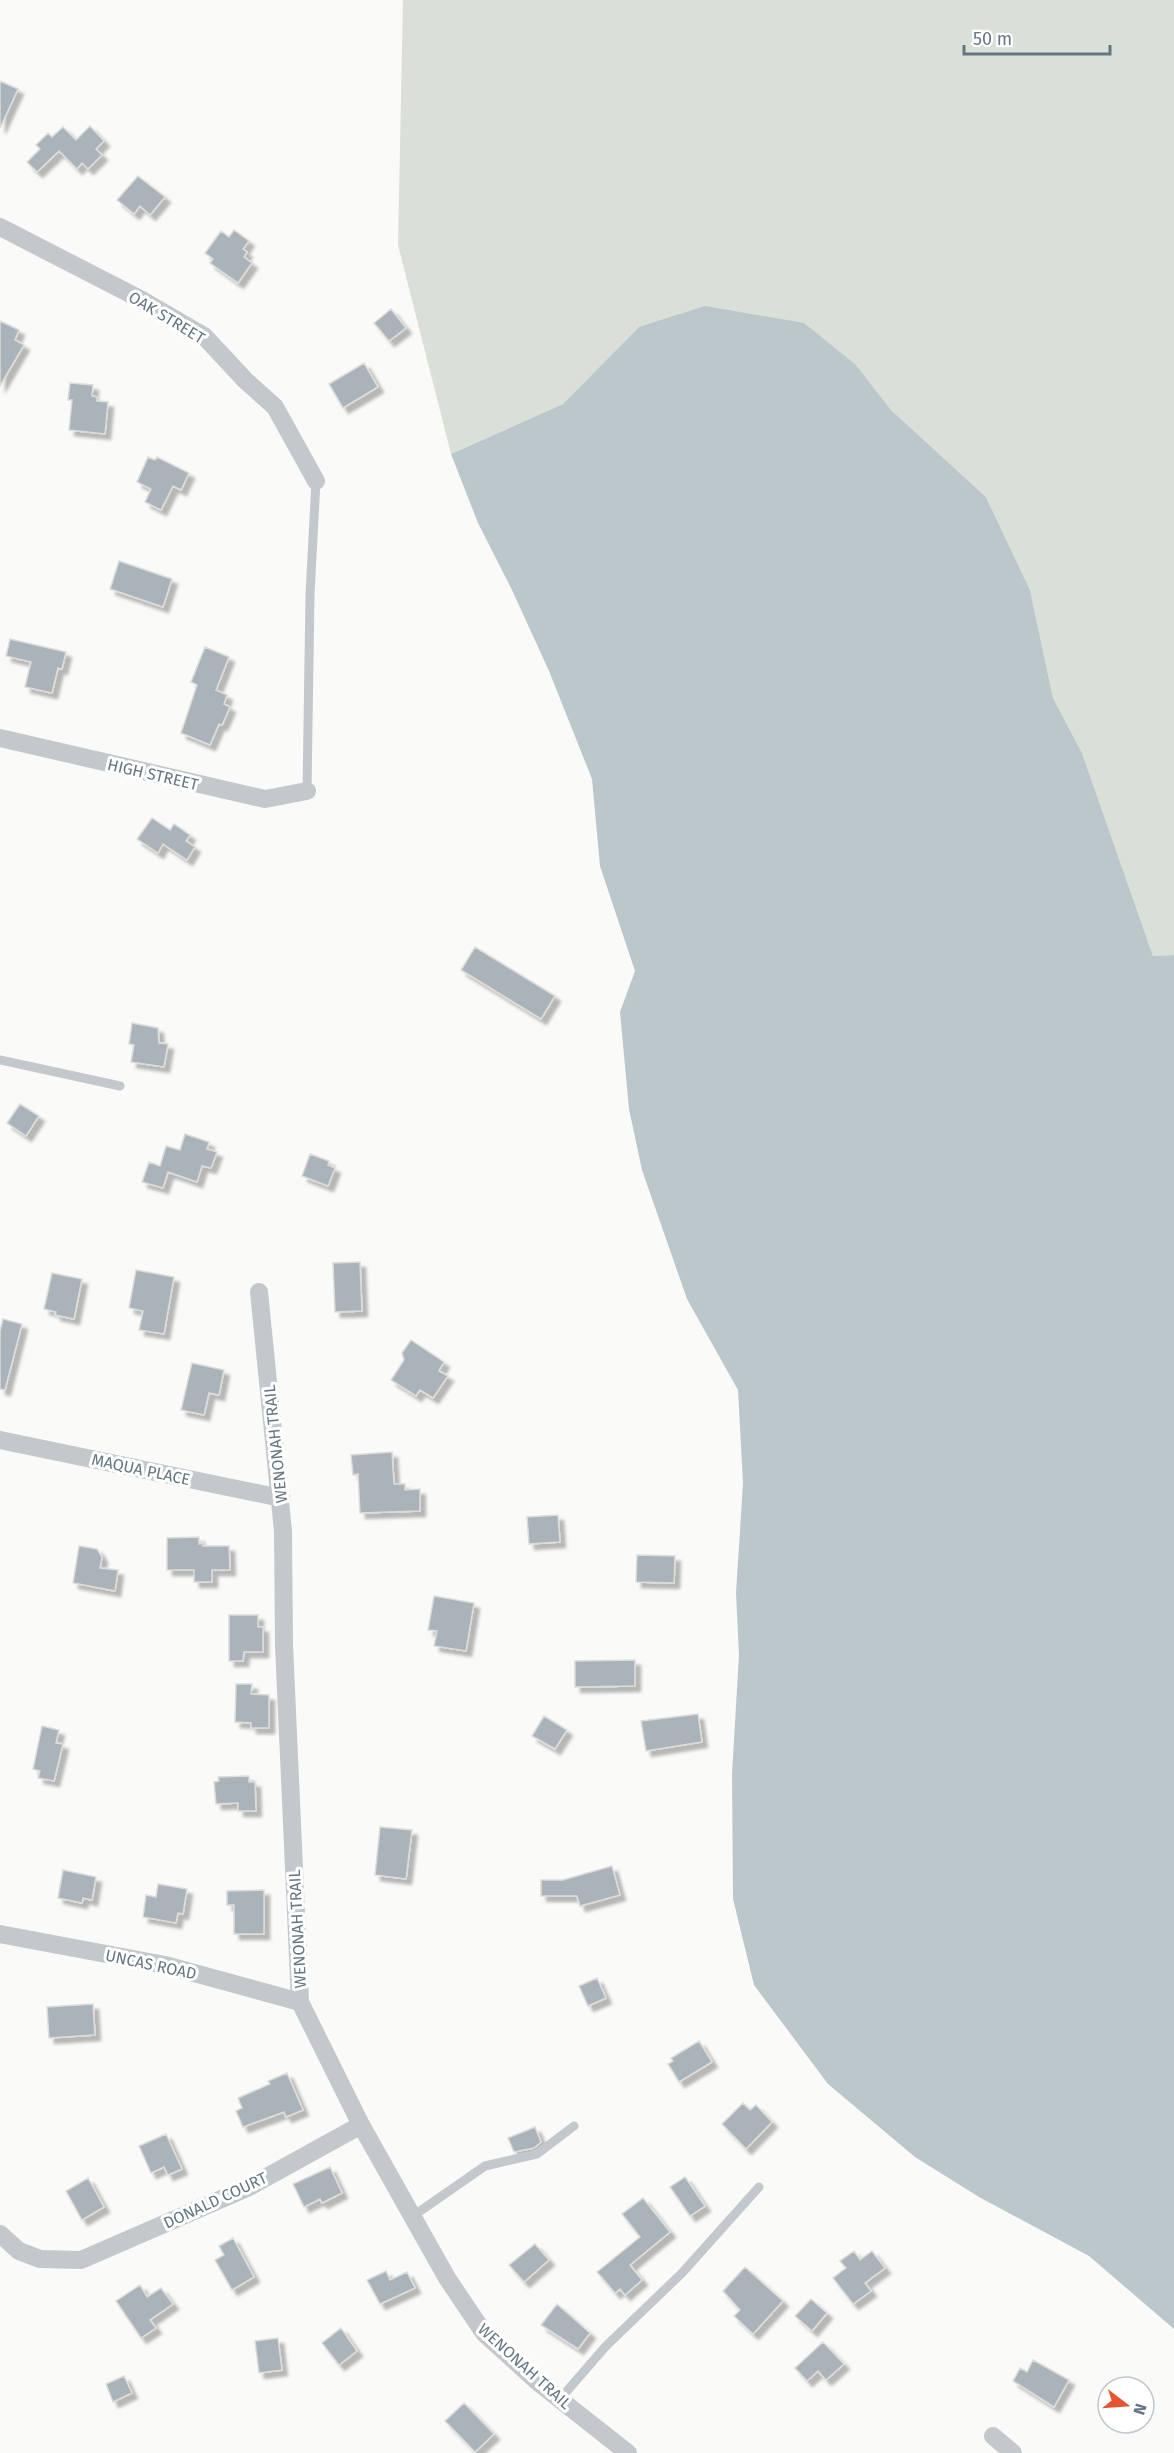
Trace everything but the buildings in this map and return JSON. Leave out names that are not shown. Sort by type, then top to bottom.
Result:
[{"type":"street","name":"OAK STREET","points":[[0,227],[142,300],[204,336],[245,380],[275,407],[316,481]]},
{"type":"street","name":"HIGH STREET","points":[[0,738],[265,799],[307,791]]},
{"type":"street","name":"WENONAH TRAIL","points":[[260,1292],[281,1498],[285,1562],[284,1655],[300,2002],[361,2125],[447,2278],[484,2332],[560,2399],[628,2453]]},
{"type":"street","name":"MAQUA PLACE","points":[[0,1440],[281,1498]]},
{"type":"street","name":"UNCAS ROAD","points":[[0,1934],[165,1965],[300,2002]]},
{"type":"street","name":"DONALD COURT","points":[[0,2234],[19,2251],[40,2259],[81,2260],[248,2188],[361,2125]]},
{"type":"street","points":[[993,2436],[1013,2453]]},
{"type":"lane","points":[[307,791],[310,594],[316,481]]},
{"type":"lane","points":[[0,1059],[120,1086]]},
{"type":"lane","points":[[413,2217],[485,2166],[537,2154],[574,2126]]},
{"type":"lane","points":[[560,2399],[606,2346],[682,2273],[759,2187]]},
{"type":"shaded area","points":[[403,0],[1174,0],[1174,955],[1153,956],[1082,753],[1053,698],[1030,590],[986,497],[891,410],[856,365],[639,327],[563,404],[451,454],[398,245]]},
{"type":"shaded area","points":[[705,306],[804,323],[856,365],[891,410],[986,497],[1030,590],[1053,698],[1082,753],[1153,956],[1174,955],[1174,2329],[1089,2256],[979,2197],[915,2157],[828,2084],[754,1985],[733,1899],[732,1774],[739,1655],[736,1593],[743,1483],[738,1390],[687,1299],[642,1170],[629,1109],[620,1012],[635,971],[600,866],[592,779],[549,671],[478,523],[451,454],[563,404],[639,327]]}]
